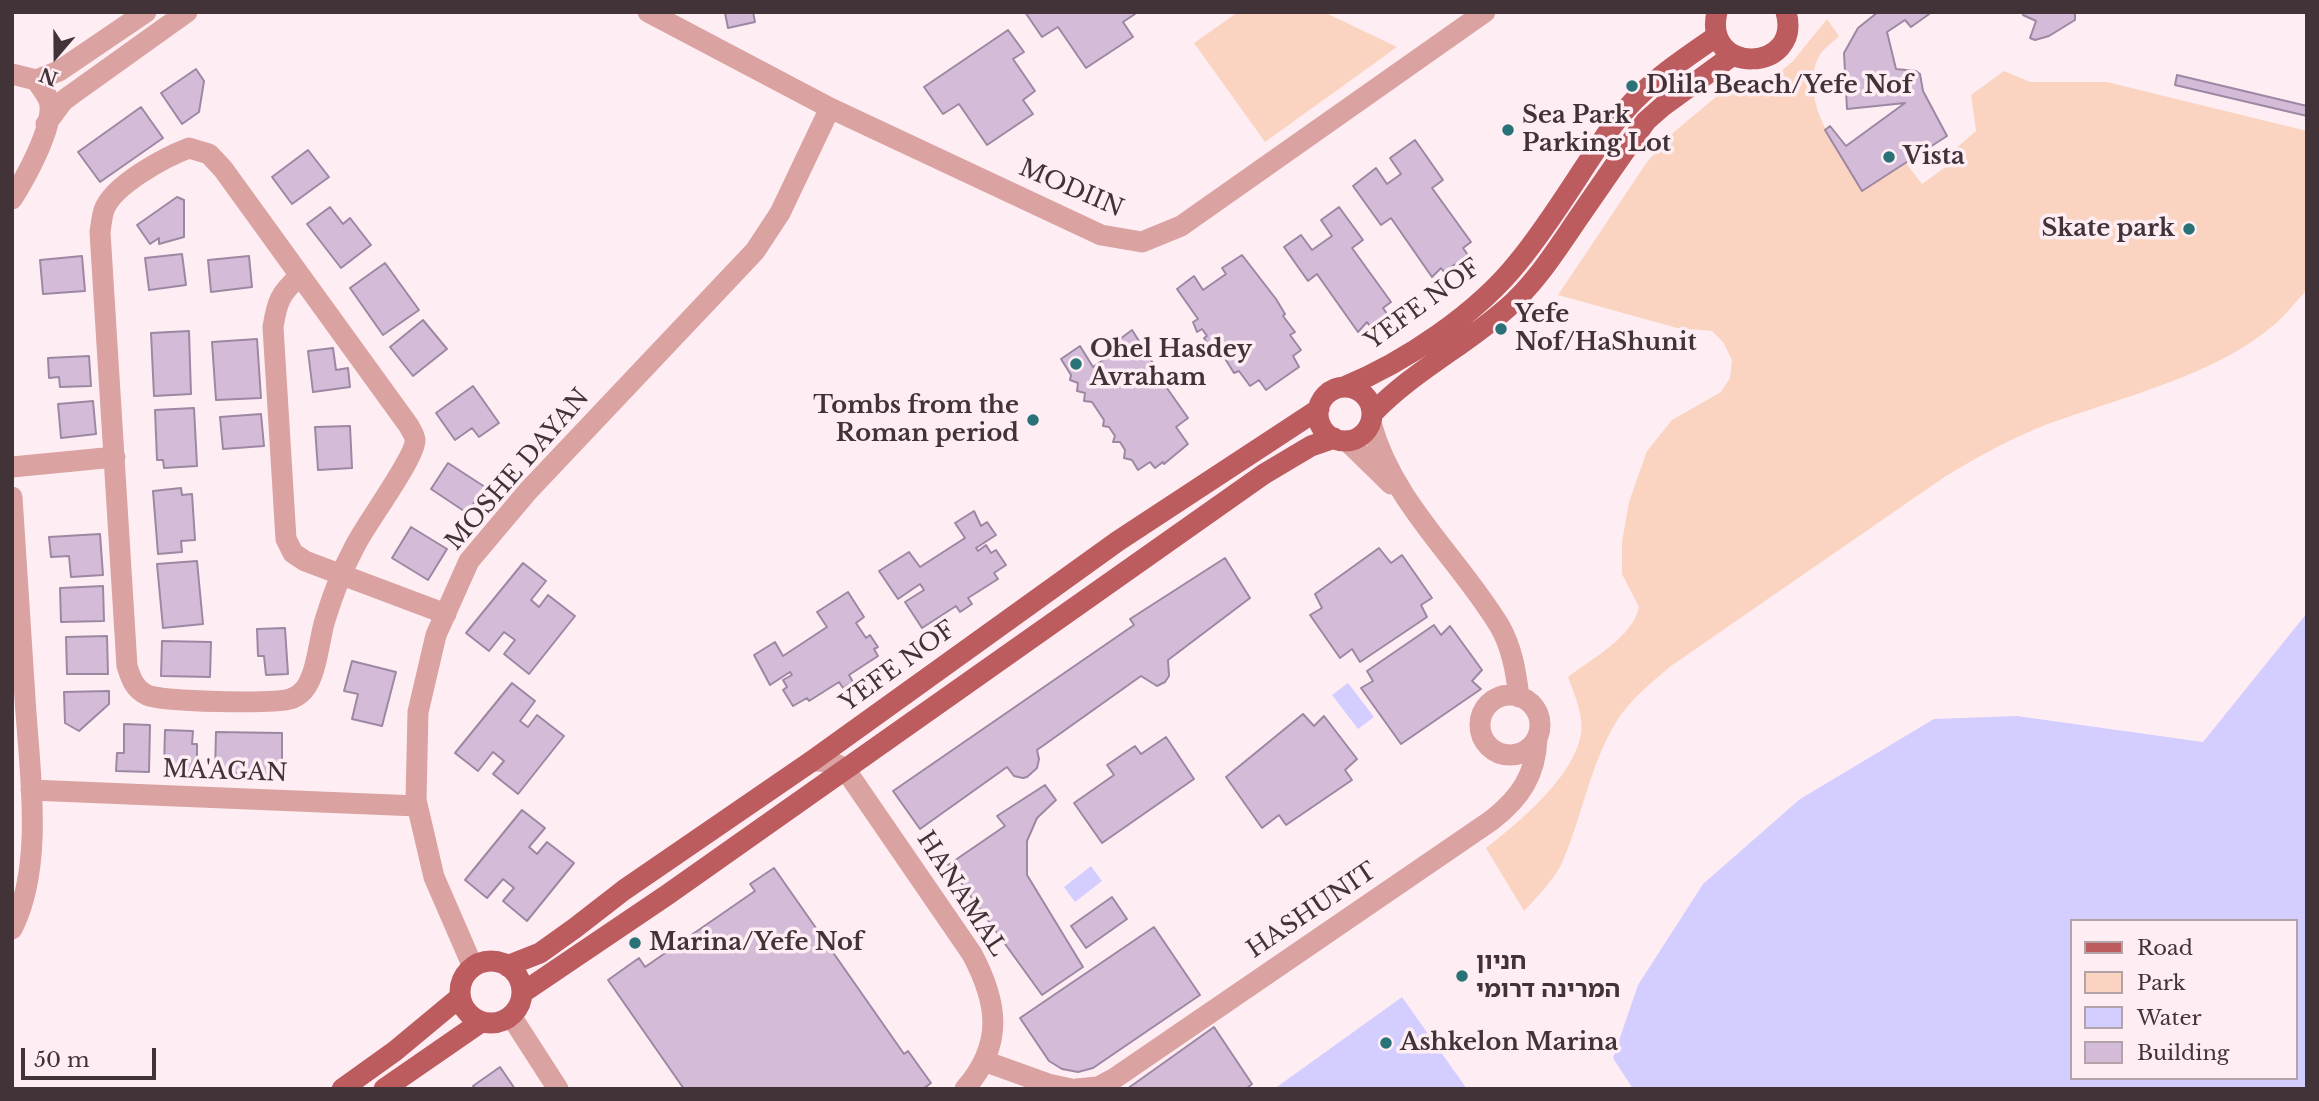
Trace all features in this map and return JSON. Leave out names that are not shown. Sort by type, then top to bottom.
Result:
[{"type":"main road","points":[[1717,12],[1717,36],[1726,50],[1744,60],[1756,60],[1772,54],[1784,41],[1790,14]]},
{"type":"main road","name":"YEFE NOF","points":[[1344,387],[1405,356],[1470,310],[1499,284],[1546,225],[1614,124],[1628,108],[1653,81],[1717,36]]},
{"type":"main road","points":[[522,993],[667,895],[1264,474],[1311,446],[1360,437],[1388,398],[1505,310],[1523,292],[1565,238],[1646,121],[1733,55]]},
{"type":"main road","points":[[1340,439],[1321,426],[1319,409],[1327,394],[1344,387],[1352,388],[1367,397],[1372,418]]},
{"type":"main road","name":"YEFE NOF","points":[[473,967],[490,962],[507,966],[540,953],[1118,541],[1319,409]]},
{"type":"main road","points":[[473,967],[462,980],[460,997],[467,1012],[481,1022],[497,1023],[511,1016],[516,1010],[522,993],[518,978],[507,966]]},
{"type":"main road","points":[[342,1089],[395,1052],[460,997]]},
{"type":"main road","points":[[384,1089],[481,1022]]},
{"type":"street","points":[[12,74],[36,80],[59,71],[146,12]]},
{"type":"street","points":[[46,124],[71,94],[187,12]]},
{"type":"street","name":"MODIIN","points":[[648,12],[830,108],[1101,235],[1142,242],[1181,226],[1485,12]]},
{"type":"street","points":[[12,199],[35,158],[50,105],[36,80]]},
{"type":"street","name":"MOSHE DAYAN","points":[[473,967],[434,877],[417,806],[418,712],[436,635],[468,561],[519,501],[755,251],[780,213],[830,108]]},
{"type":"street","points":[[189,148],[209,154],[300,276],[409,426],[415,439],[412,453],[362,531],[341,573],[324,622],[312,676],[304,690],[292,699],[271,701],[162,699],[147,695],[133,684],[127,666],[100,232],[104,209],[114,194],[169,156],[189,148]]},
{"type":"street","points":[[300,276],[286,288],[277,303],[273,327],[286,539],[293,553],[305,561],[446,614]]},
{"type":"street","name":"HASHUNIT","points":[[984,1061],[1048,1084],[1073,1089],[1098,1087],[1492,820],[1508,807],[1524,787],[1536,760],[1540,730],[1538,713],[1527,700],[1519,696],[1516,667],[1500,626],[1403,496],[1380,449],[1372,418]]},
{"type":"street","name":"HASHUNIT","points":[[1340,439],[1403,496]]},
{"type":"street","points":[[12,467],[115,457]]},
{"type":"street","points":[[12,497],[31,790],[31,870],[21,911],[12,929]]},
{"type":"street","points":[[1519,696],[1499,698],[1490,703],[1480,721],[1485,741],[1500,754],[1509,755],[1526,751],[1537,738]]},
{"type":"street","points":[[812,761],[827,761],[845,769]]},
{"type":"street","name":"HANAMAL","points":[[845,769],[972,954],[985,979],[992,998],[994,1018],[991,1041],[984,1061],[965,1089]]},
{"type":"street","name":"MA'AGAN","points":[[31,790],[417,806]]},
{"type":"street","points":[[511,1016],[558,1089]]},
{"type":"green space","points":[[1238,12],[1324,12],[1397,47],[1265,142],[1194,43]]},
{"type":"green space","points":[[1827,19],[1839,36],[1819,56],[1813,90],[1817,107],[1832,141],[1861,186],[1869,186],[1906,163],[1922,184],[1955,160],[1953,151],[1976,131],[1971,95],[2004,71],[2030,82],[2107,82],[2307,131],[2307,290],[2274,325],[2251,343],[2224,358],[2166,384],[2034,429],[1956,470],[1671,666],[1633,700],[1615,724],[1592,775],[1561,865],[1524,911],[1486,848],[1543,798],[1567,767],[1576,750],[1581,734],[1581,720],[1568,677],[1620,638],[1635,618],[1639,607],[1622,574],[1622,542],[1629,502],[1647,451],[1672,420],[1721,392],[1730,378],[1732,360],[1723,342],[1712,331],[1677,328],[1558,295],[1647,162],[1674,132],[1717,96],[1780,72],[1793,61]]},
{"type":"water","points":[[2307,613],[2307,1089],[1633,1089],[1613,1058],[1638,985],[1703,884],[1800,799],[1934,719],[2017,716],[2203,742]]},
{"type":"water","points":[[1348,683],[1374,717],[1358,729],[1332,695]]},
{"type":"water","points":[[1091,866],[1102,881],[1075,902],[1064,887]]},
{"type":"water","name":"Ashkelon Marina","points":[[1402,997],[1467,1089],[1274,1089]]},
{"type":"building","points":[[753,12],[755,22],[728,28],[725,13]]},
{"type":"building","points":[[1025,12],[1134,12],[1135,14],[1123,22],[1133,37],[1086,68],[1058,27],[1042,37]]},
{"type":"building","points":[[1878,12],[1932,12],[1911,27],[1905,20],[1887,32],[1896,69],[1916,71],[1920,74],[1923,91],[1947,136],[1862,191],[1825,130],[1830,126],[1846,146],[1905,103],[1847,109],[1844,53],[1858,28]]},
{"type":"building","points":[[2024,12],[2075,12],[2075,20],[2049,36],[2035,40],[2030,38],[2036,21],[2023,15]]},
{"type":"building","points":[[1008,30],[1024,52],[1013,59],[1035,91],[1023,100],[1033,114],[987,145],[959,104],[943,114],[924,87]]},
{"type":"building","points":[[196,69],[204,81],[199,112],[182,124],[161,93]]},
{"type":"building","points":[[2177,75],[2307,106],[2307,116],[2175,85]]},
{"type":"building","points":[[141,107],[163,138],[100,182],[78,152]]},
{"type":"building","points":[[1415,140],[1443,180],[1432,188],[1471,242],[1463,248],[1468,255],[1444,272],[1441,268],[1432,277],[1391,218],[1381,225],[1353,186],[1376,168],[1387,184],[1401,174],[1390,158]]},
{"type":"building","points":[[308,150],[329,177],[292,204],[272,177]]},
{"type":"building","points":[[177,197],[184,200],[184,237],[159,244],[159,238],[150,244],[137,225]]},
{"type":"building","points":[[330,207],[343,224],[350,218],[371,245],[341,268],[307,224]]},
{"type":"building","points":[[1339,207],[1363,240],[1352,248],[1391,302],[1383,308],[1388,315],[1371,328],[1367,322],[1358,332],[1317,274],[1308,281],[1284,247],[1301,235],[1312,250],[1332,236],[1321,220]]},
{"type":"building","points":[[182,254],[186,285],[149,290],[145,258]]},
{"type":"building","points":[[1242,255],[1276,299],[1285,314],[1283,316],[1295,332],[1290,335],[1301,350],[1293,356],[1299,367],[1266,390],[1259,380],[1250,386],[1239,371],[1234,373],[1224,357],[1222,359],[1212,345],[1209,346],[1202,329],[1197,332],[1193,322],[1198,319],[1177,289],[1194,276],[1203,290],[1226,274],[1222,268]]},
{"type":"building","points":[[82,256],[85,291],[43,294],[40,260]]},
{"type":"building","points":[[249,256],[252,287],[211,292],[208,260]]},
{"type":"building","points":[[385,263],[419,310],[383,335],[350,288]]},
{"type":"building","points":[[423,320],[447,349],[413,376],[390,347]]},
{"type":"building","points":[[1132,330],[1153,363],[1150,364],[1188,418],[1176,427],[1188,444],[1164,464],[1163,462],[1155,468],[1150,462],[1138,470],[1132,460],[1124,458],[1125,450],[1120,442],[1113,442],[1115,436],[1109,427],[1103,426],[1104,420],[1092,402],[1084,401],[1085,393],[1077,391],[1078,383],[1070,380],[1071,375],[1061,359],[1080,346],[1093,367],[1116,351],[1112,345]]},
{"type":"building","points":[[189,331],[191,394],[154,396],[151,333]]},
{"type":"building","points":[[257,339],[261,398],[216,400],[212,342]]},
{"type":"building","points":[[333,348],[336,370],[348,368],[350,387],[313,392],[308,351]]},
{"type":"building","points":[[89,356],[91,386],[60,387],[59,377],[49,378],[48,358]]},
{"type":"building","points":[[473,386],[499,423],[479,437],[472,428],[455,440],[436,413]]},
{"type":"building","points":[[93,401],[96,434],[61,438],[58,404]]},
{"type":"building","points":[[194,408],[197,466],[164,468],[163,460],[157,460],[155,410]]},
{"type":"building","points":[[261,414],[264,446],[223,449],[220,417]]},
{"type":"building","points":[[350,426],[352,468],[318,470],[315,427]]},
{"type":"building","points":[[448,463],[485,487],[467,513],[431,489]]},
{"type":"building","points":[[181,488],[182,495],[192,494],[195,540],[181,541],[182,552],[158,554],[153,491]]},
{"type":"building","points":[[974,511],[981,526],[987,522],[996,535],[976,548],[978,551],[986,545],[991,553],[996,550],[1006,565],[994,573],[998,579],[968,598],[972,604],[960,612],[956,606],[922,628],[905,602],[924,590],[920,584],[898,599],[879,571],[909,552],[920,567],[965,538],[955,523]]},
{"type":"building","points":[[411,527],[447,549],[428,580],[392,558]]},
{"type":"building","points":[[100,534],[103,575],[71,577],[69,556],[51,557],[49,537]]},
{"type":"building","points":[[1379,548],[1391,563],[1402,555],[1432,598],[1421,605],[1427,617],[1360,662],[1352,649],[1340,658],[1310,615],[1322,608],[1315,594]]},
{"type":"building","points":[[1225,558],[1250,598],[1168,660],[1169,676],[1165,682],[1157,686],[1141,676],[1037,750],[1037,768],[1027,777],[1014,776],[1007,767],[920,829],[893,791],[1134,625],[1130,619]]},
{"type":"building","points":[[197,561],[203,624],[163,628],[157,564]]},
{"type":"building","points":[[523,563],[546,581],[531,600],[539,607],[548,595],[575,616],[529,674],[504,654],[515,640],[504,632],[489,651],[466,633]]},
{"type":"building","points":[[103,586],[104,621],[61,622],[60,588]]},
{"type":"building","points":[[848,592],[864,617],[856,623],[866,638],[870,635],[878,647],[874,649],[878,656],[849,675],[853,682],[843,688],[839,682],[809,701],[807,698],[793,706],[783,690],[787,687],[783,680],[792,675],[790,672],[770,685],[754,655],[775,642],[783,656],[827,627],[817,612]]},
{"type":"building","points":[[1434,625],[1441,635],[1450,626],[1482,670],[1472,681],[1481,689],[1401,744],[1361,688],[1373,681],[1367,671]]},
{"type":"building","points":[[285,628],[288,674],[266,675],[264,656],[258,656],[257,629]]},
{"type":"building","points":[[107,636],[108,674],[67,674],[66,637]]},
{"type":"building","points":[[162,641],[211,642],[210,677],[161,676]]},
{"type":"building","points":[[352,661],[396,672],[382,726],[352,719],[358,694],[344,691]]},
{"type":"building","points":[[512,683],[535,701],[520,721],[528,727],[537,715],[564,736],[518,794],[493,774],[504,761],[493,752],[478,771],[455,753]]},
{"type":"building","points":[[109,691],[109,704],[79,731],[65,723],[64,692]]},
{"type":"building","points":[[1303,714],[1314,726],[1324,716],[1357,759],[1345,770],[1352,780],[1286,825],[1279,815],[1262,828],[1226,777]]},
{"type":"building","points":[[124,724],[150,725],[149,772],[116,771],[117,753],[124,753]]},
{"type":"building","points":[[165,730],[193,731],[192,744],[197,744],[197,771],[164,770]]},
{"type":"building","points":[[216,732],[282,733],[282,774],[215,773]]},
{"type":"building","points":[[1166,737],[1194,779],[1102,843],[1074,803],[1114,775],[1107,765],[1135,746],[1141,754]]},
{"type":"building","points":[[1045,785],[1056,800],[1037,818],[1027,841],[1027,875],[1083,967],[1042,995],[948,865],[1005,826],[997,816]]},
{"type":"building","points":[[522,810],[545,828],[529,847],[537,854],[547,842],[574,863],[527,921],[503,901],[514,888],[503,879],[487,898],[465,880]]},
{"type":"building","points":[[774,868],[904,1054],[908,1051],[931,1083],[923,1089],[684,1089],[608,980],[639,958],[645,967],[755,891],[750,884]]},
{"type":"building","points":[[1112,897],[1127,919],[1086,948],[1071,926]]},
{"type":"building","points":[[1154,927],[1200,995],[1093,1068],[1078,1072],[1062,1069],[1049,1061],[1020,1018]]},
{"type":"building","points":[[1214,1027],[1252,1084],[1246,1089],[1127,1089]]},
{"type":"building","points":[[500,1067],[515,1089],[476,1089],[473,1086]]},
{"type":"place","name":"Dlila Beach/Yefe Nof","points":[[1632,86]]},
{"type":"place","name":"Sea Park Parking Lot","points":[[1508,130]]},
{"type":"place","name":"Vista","points":[[1889,157]]},
{"type":"place","name":"Skate park","points":[[2189,229]]},
{"type":"place","name":"Yefe Nof/HaShunit","points":[[1501,329]]},
{"type":"place","name":"Ohel Hasdey Avraham","points":[[1076,364]]},
{"type":"place","name":"Tombs from the Roman period","points":[[1033,420]]},
{"type":"place","name":"Marina/Yefe Nof","points":[[635,943]]},
{"type":"place","name":"חניון המרינה דרומי","points":[[1462,976]]},
{"type":"place","name":"Ashkelon Marina","points":[[1386,1043]]}]
